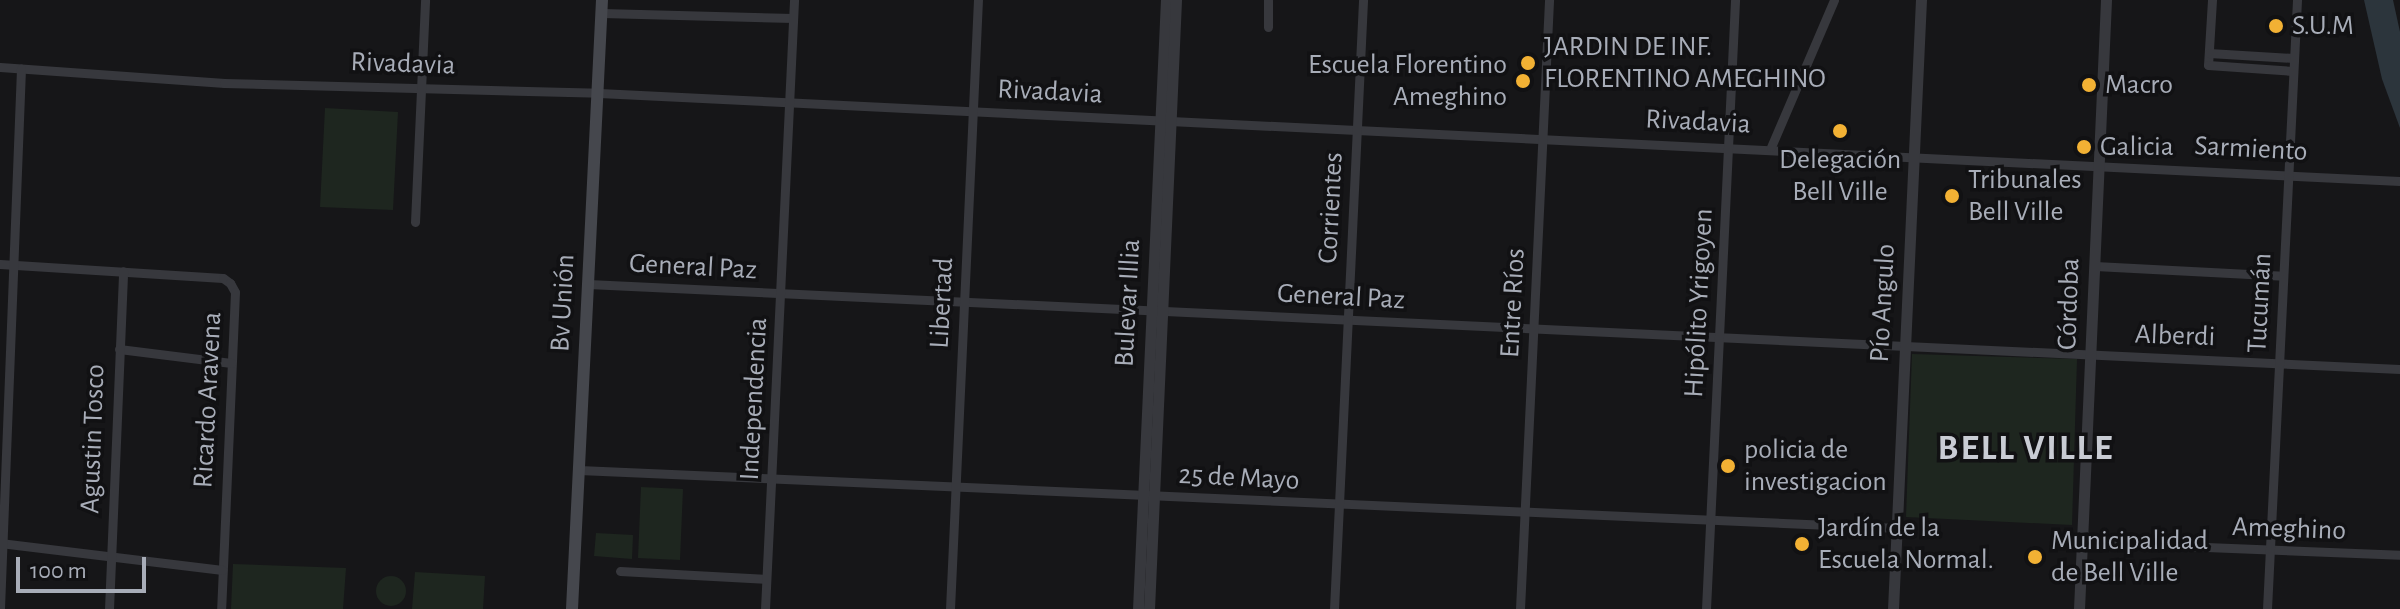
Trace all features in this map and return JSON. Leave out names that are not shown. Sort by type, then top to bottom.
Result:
[{"type":"main road","name":"Bv Unión","points":[[572,609],[602,6]]},
{"type":"street","points":[[415,222],[425,0]]},
{"type":"street","name":"Independencia","points":[[765,609],[794,0]]},
{"type":"street","name":"Libertad","points":[[950,609],[978,0]]},
{"type":"street","name":"Bulevar Illia","points":[[1166,0],[1166,119]]},
{"type":"street","name":"Bulevar Illia","points":[[1138,609],[1148,496],[1166,119],[1176,0]]},
{"type":"street","points":[[1268,0],[1268,27]]},
{"type":"street","name":"Corrientes","points":[[1334,609],[1363,0]]},
{"type":"street","name":"Entre Ríos","points":[[1520,609],[1549,0]]},
{"type":"street","name":"Hipólito Yrigoyen","points":[[1706,609],[1735,0]]},
{"type":"street","points":[[1771,147],[1834,0]]},
{"type":"street","name":"Pío Angulo","points":[[1893,609],[1921,0]]},
{"type":"street","name":"Córdoba","points":[[2079,609],[2106,0]]},
{"type":"street","points":[[2212,0],[2208,65],[2293,71]]},
{"type":"street","name":"Tucumán","points":[[2267,609],[2297,0]]},
{"type":"street","points":[[602,6],[793,18]]},
{"type":"street","points":[[2209,53],[2294,58]]},
{"type":"street","name":"Rivadavia","points":[[0,67],[224,83],[789,101],[2099,162]]},
{"type":"street","points":[[0,608],[21,68]]},
{"type":"street","name":"Sarmiento","points":[[2099,162],[2400,181]]},
{"type":"street","name":"Ricardo Aravena","points":[[0,264],[223,278],[230,283],[235,292],[221,609]]},
{"type":"street","points":[[2095,266],[2283,276]]},
{"type":"street","name":"Agustin Tosco","points":[[109,609],[123,271]]},
{"type":"street","name":"General Paz","points":[[588,284],[2091,355]]},
{"type":"street","points":[[119,349],[231,363]]},
{"type":"street","name":"Alberdi","points":[[2091,355],[2400,369]]},
{"type":"street","name":"25 de Mayo","points":[[579,470],[1898,528]]},
{"type":"street","name":"Bulevar Illia","points":[[1148,496],[1149,609]]},
{"type":"street","name":"Ameghino","points":[[2081,542],[2400,555]]},
{"type":"street","points":[[1,543],[222,570]]},
{"type":"street","points":[[620,571],[766,579]]},
{"type":"shaded area","points":[[2364,0],[2393,0],[2400,32],[2400,128],[2382,79]]},
{"type":"shaded area","points":[[325,108],[398,112],[393,210],[320,207]]},
{"type":"shaded area","points":[[1912,354],[2077,359],[2072,525],[1906,517]]},
{"type":"shaded area","points":[[641,487],[683,489],[680,560],[638,558]]},
{"type":"shaded area","points":[[596,533],[633,535],[632,559],[594,556]]},
{"type":"shaded area","points":[[233,564],[346,568],[343,609],[231,609]]},
{"type":"shaded area","points":[[415,572],[485,576],[483,609],[412,609]]},
{"type":"shaded area","points":[[391,576],[402,580],[406,591],[402,602],[391,606],[380,602],[376,591],[380,580]]},
{"type":"place","name":"S.U.M","points":[[2276,26]]},
{"type":"place","name":"JARDIN DE INF. FLORENTINO AMEGHINO","points":[[1528,63]]},
{"type":"place","name":"Escuela Florentino Ameghino","points":[[1523,81]]},
{"type":"place","name":"Macro","points":[[2089,85]]},
{"type":"place","name":"Delegación Bell Ville","points":[[1840,131]]},
{"type":"place","name":"Galicia","points":[[2084,147]]},
{"type":"place","name":"Tribunales Bell Ville","points":[[1952,196]]},
{"type":"place","name":"policia de investigacion","points":[[1728,466]]},
{"type":"place","name":"Jardín de la Escuela Normal.","points":[[1802,544]]},
{"type":"place","name":"Municipalidad de Bell Ville","points":[[2035,557]]},
{"type":"district","name":"BELL VILLE","points":[[2026,449]]}]
